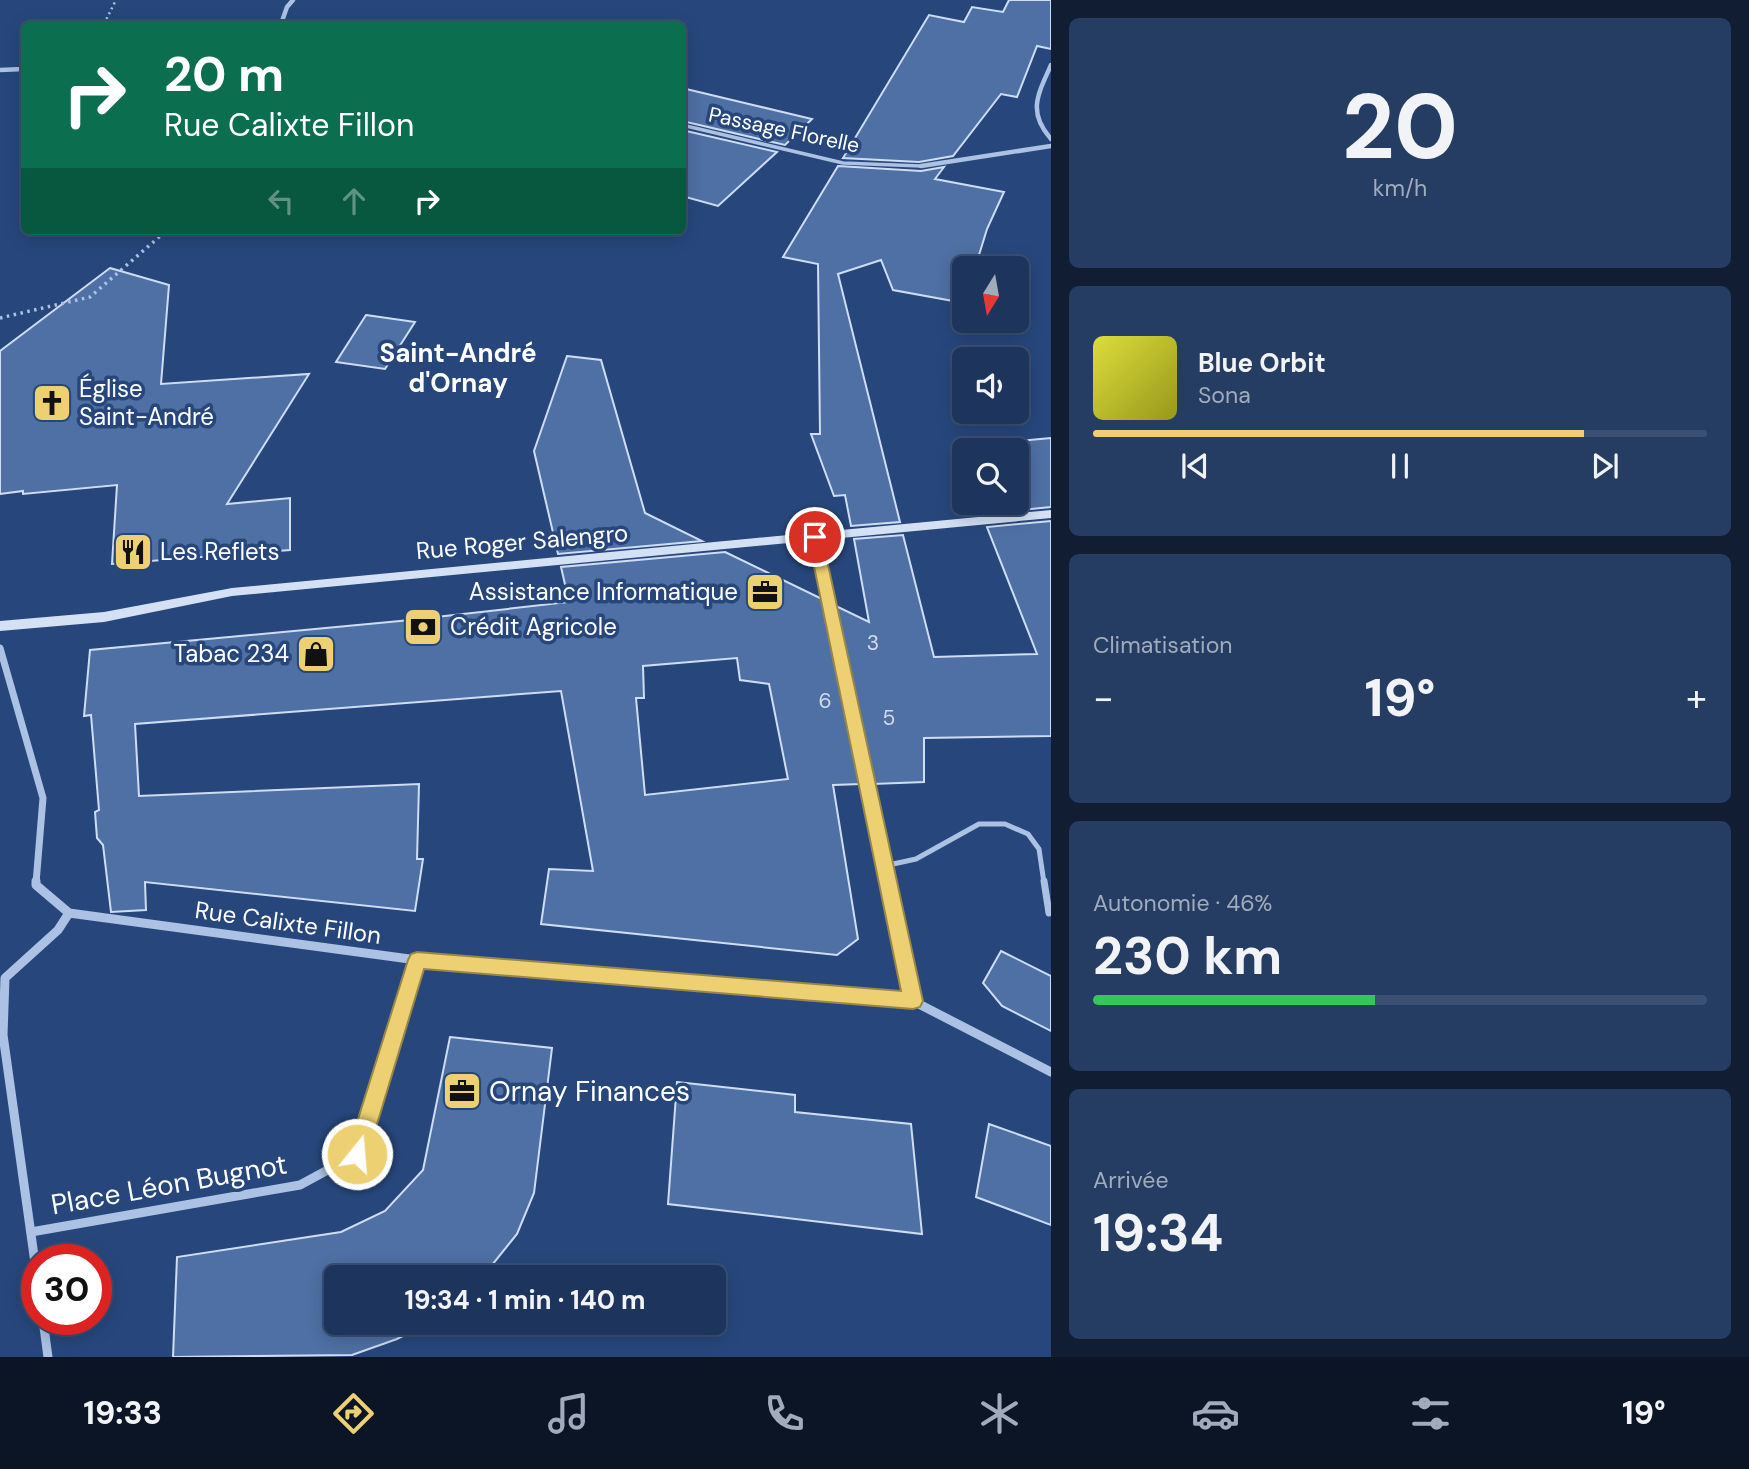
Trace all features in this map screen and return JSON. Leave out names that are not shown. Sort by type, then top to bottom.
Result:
[{"type":"main road","name":"Rue Roger Salengro","points":[[0,626],[104,617],[232,593],[1051,514]]},
{"type":"street","points":[[282,21],[293,0]]},
{"type":"street","points":[[1051,65],[1035,103],[1036,121],[1051,139]]},
{"type":"street","points":[[0,70],[21,69]]},
{"type":"street","points":[[921,166],[1051,146]]},
{"type":"street","points":[[815,537],[913,1001],[1051,1072]]},
{"type":"street","points":[[0,648],[43,798],[36,885],[69,913],[58,930],[3,979],[4,1035],[32,1244]]},
{"type":"street","name":"Rue Calixte Fillon","points":[[69,913],[417,960],[913,1001]]},
{"type":"street","name":"Place Léon Bugnot","points":[[31,1233],[300,1185],[357,1154],[417,960]]},
{"type":"street","points":[[45,1335],[48,1357]]},
{"type":"lane","name":"Passage Florelle","points":[[686,126],[843,163],[921,166]]},
{"type":"lane","points":[[884,866],[916,859],[979,824],[1005,824],[1028,834],[1039,849],[1049,913]]},
{"type":"path","points":[[106,21],[116,0]]},
{"type":"path","points":[[0,318],[90,297],[161,235]]},
{"type":"building","points":[[1009,0],[1051,0],[1051,49],[1037,46],[1017,97],[1001,94],[953,156],[919,162],[843,158],[929,15],[964,22],[972,7],[1003,12]]},
{"type":"building","points":[[686,89],[812,119],[785,145],[686,122]]},
{"type":"building","points":[[686,131],[777,152],[718,206],[686,197]]},
{"type":"building","points":[[838,166],[921,171],[944,167],[935,179],[1004,192],[987,229],[979,256],[952,256],[952,301],[893,290],[881,260],[838,274],[900,522],[851,526],[845,495],[834,496],[811,434],[820,434],[818,264],[783,257]]},
{"type":"building","points":[[110,268],[169,285],[161,384],[309,374],[227,504],[290,498],[290,550],[112,564],[117,485],[0,494],[0,351]]},
{"type":"building","points":[[366,315],[415,322],[385,369],[336,362]]},
{"type":"building","points":[[567,356],[601,360],[645,513],[702,541],[558,554],[534,451]]},
{"type":"building","points":[[1051,438],[1051,507],[1029,509],[1029,440]]},
{"type":"building","points":[[1051,521],[1051,736],[924,738],[924,782],[873,784],[836,606],[869,622],[854,539],[903,535],[934,657],[1037,654],[987,527]]},
{"type":"building","points":[[725,552],[822,599],[861,784],[833,785],[858,939],[837,955],[541,924],[549,869],[593,871],[561,691],[135,724],[139,796],[419,784],[417,859],[423,859],[415,911],[145,882],[146,910],[111,912],[103,845],[97,838],[95,812],[99,810],[91,715],[84,716],[90,650],[569,602],[561,567]],"holes":[[[737,658],[740,680],[769,684],[788,779],[645,795],[636,698],[644,698],[643,666]]]},
{"type":"building","points":[[1001,951],[1051,976],[1051,1031],[1002,1006],[983,983]]},
{"type":"building","points":[[450,1037],[552,1048],[534,1193],[517,1234],[492,1265],[324,1265],[324,1335],[405,1335],[352,1355],[173,1357],[177,1257],[341,1232],[385,1211],[423,1170]]},
{"type":"building","points":[[677,1082],[795,1095],[795,1112],[911,1124],[922,1234],[668,1204]]},
{"type":"building","points":[[989,1124],[1051,1146],[1051,1225],[976,1197]]},
{"type":"place","name":"Église Saint-André","points":[[52,403]]},
{"type":"place","name":"Les Reflets","points":[[133,552]]},
{"type":"place","name":"Assistance Informatique","points":[[765,592]]},
{"type":"place","name":"Crédit Agricole","points":[[423,627]]},
{"type":"place","name":"Tabac 234","points":[[316,654]]},
{"type":"place","name":"Ornay Finances","points":[[462,1091]]},
{"type":"district","name":"Saint-André d'Ornay","points":[[458,368]]},
{"type":"route","points":[[357,1154],[417,960],[913,1001],[815,537]]}]
